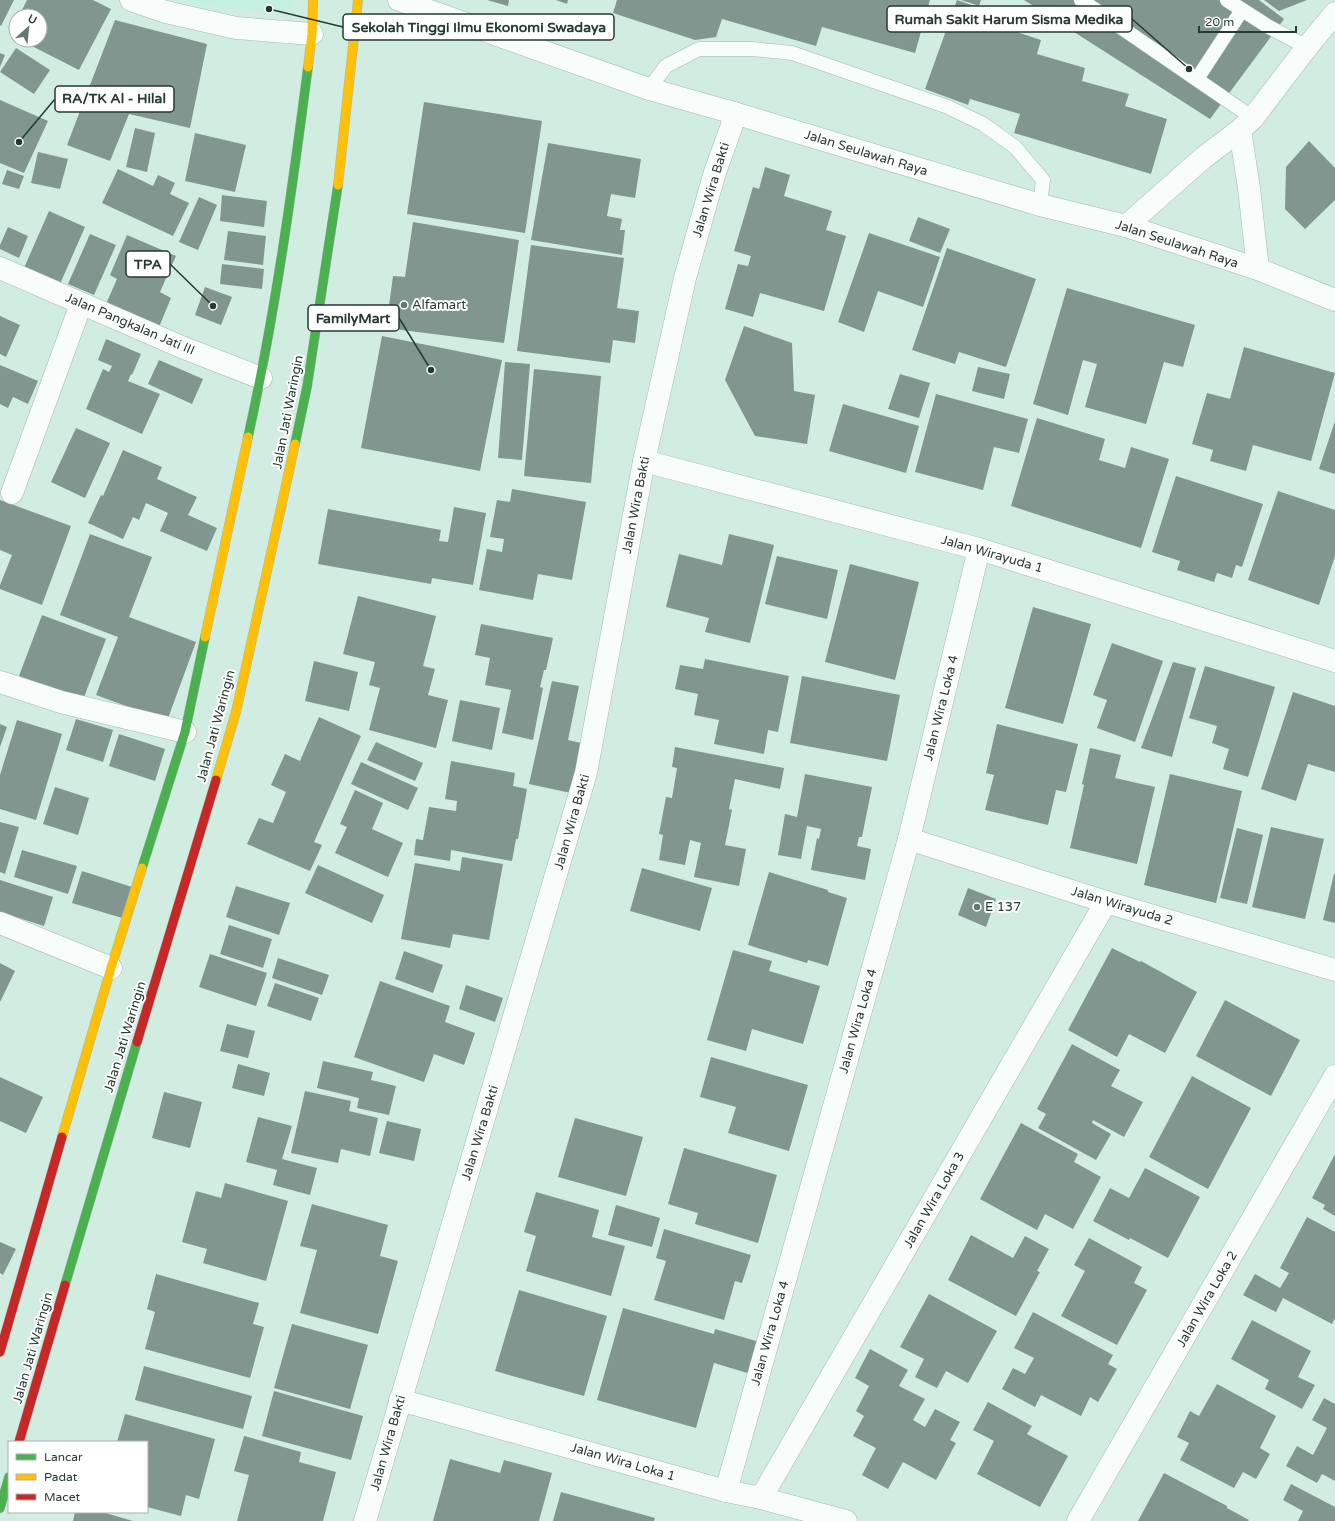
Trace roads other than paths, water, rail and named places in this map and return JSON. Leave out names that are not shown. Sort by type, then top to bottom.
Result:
[{"type":"main road","points":[[0,1352],[111,968],[185,732],[261,378],[289,212],[312,34],[313,0]]},
{"type":"main road","name":"Jalan Jati Waringin","points":[[19,1441],[236,712],[308,387],[337,190],[358,0]]},
{"type":"main road","points":[[0,1508],[8,1480]]},
{"type":"street","points":[[131,0],[166,12],[236,28],[312,34]]},
{"type":"street","name":"Jalan Seulawah Raya","points":[[399,0],[649,89],[734,112],[1040,205],[1126,226],[1258,269],[1335,300]]},
{"type":"street","points":[[1126,226],[1203,158],[1246,124],[1335,13]]},
{"type":"street","name":"Jalan Wira Bakti","points":[[365,1521],[586,773],[644,461],[685,278],[715,172],[731,128],[734,112]]},
{"type":"street","points":[[1246,124],[1249,188],[1258,269]]},
{"type":"street","name":"Jalan Pangkalan Jati III","points":[[0,268],[184,348],[261,378]]},
{"type":"street","points":[[12,493],[81,304]]},
{"type":"street","name":"Jalan Wirayuda 1","points":[[644,461],[979,549],[1335,661]]},
{"type":"street","name":"Jalan Wira Loka 4","points":[[726,1491],[910,840],[979,549]]},
{"type":"street","points":[[0,682],[61,702],[185,732]]},
{"type":"street","name":"Jalan Wirayuda 2","points":[[910,840],[1106,902],[1335,970]]},
{"type":"street","name":"Jalan Wira Loka 3","points":[[761,1498],[1106,902]]},
{"type":"street","points":[[0,923],[111,968]]},
{"type":"street","name":"Jalan Wira Loka 2","points":[[1078,1521],[1335,1076]]},
{"type":"street","name":"Jalan Wira Loka 1","points":[[400,1400],[726,1491],[761,1498],[846,1521]]},
{"type":"lane","points":[[1081,0],[1197,79],[1246,124]]},
{"type":"lane","points":[[1228,0],[1269,27],[1307,47]]},
{"type":"lane","points":[[1197,79],[1242,10]]},
{"type":"lane","points":[[649,89],[666,66],[699,49],[753,49],[792,53],[948,107],[983,124],[1015,147],[1043,180],[1040,205]]},
{"type":"place","name":"Sekolah Tinggi Ilmu Ekonomi Swadaya","points":[[269,9]]},
{"type":"place","name":"Rumah Sakit Harum Sisma Medika","points":[[1189,69]]},
{"type":"place","name":"RA/TK Al - Hilal","points":[[19,142]]},
{"type":"place","name":"Alfamart","points":[[404,305]]},
{"type":"place","name":"TPA","points":[[213,306]]},
{"type":"place","name":"FamilyMart","points":[[431,370]]},
{"type":"place","name":"E 137","points":[[977,907]]}]
